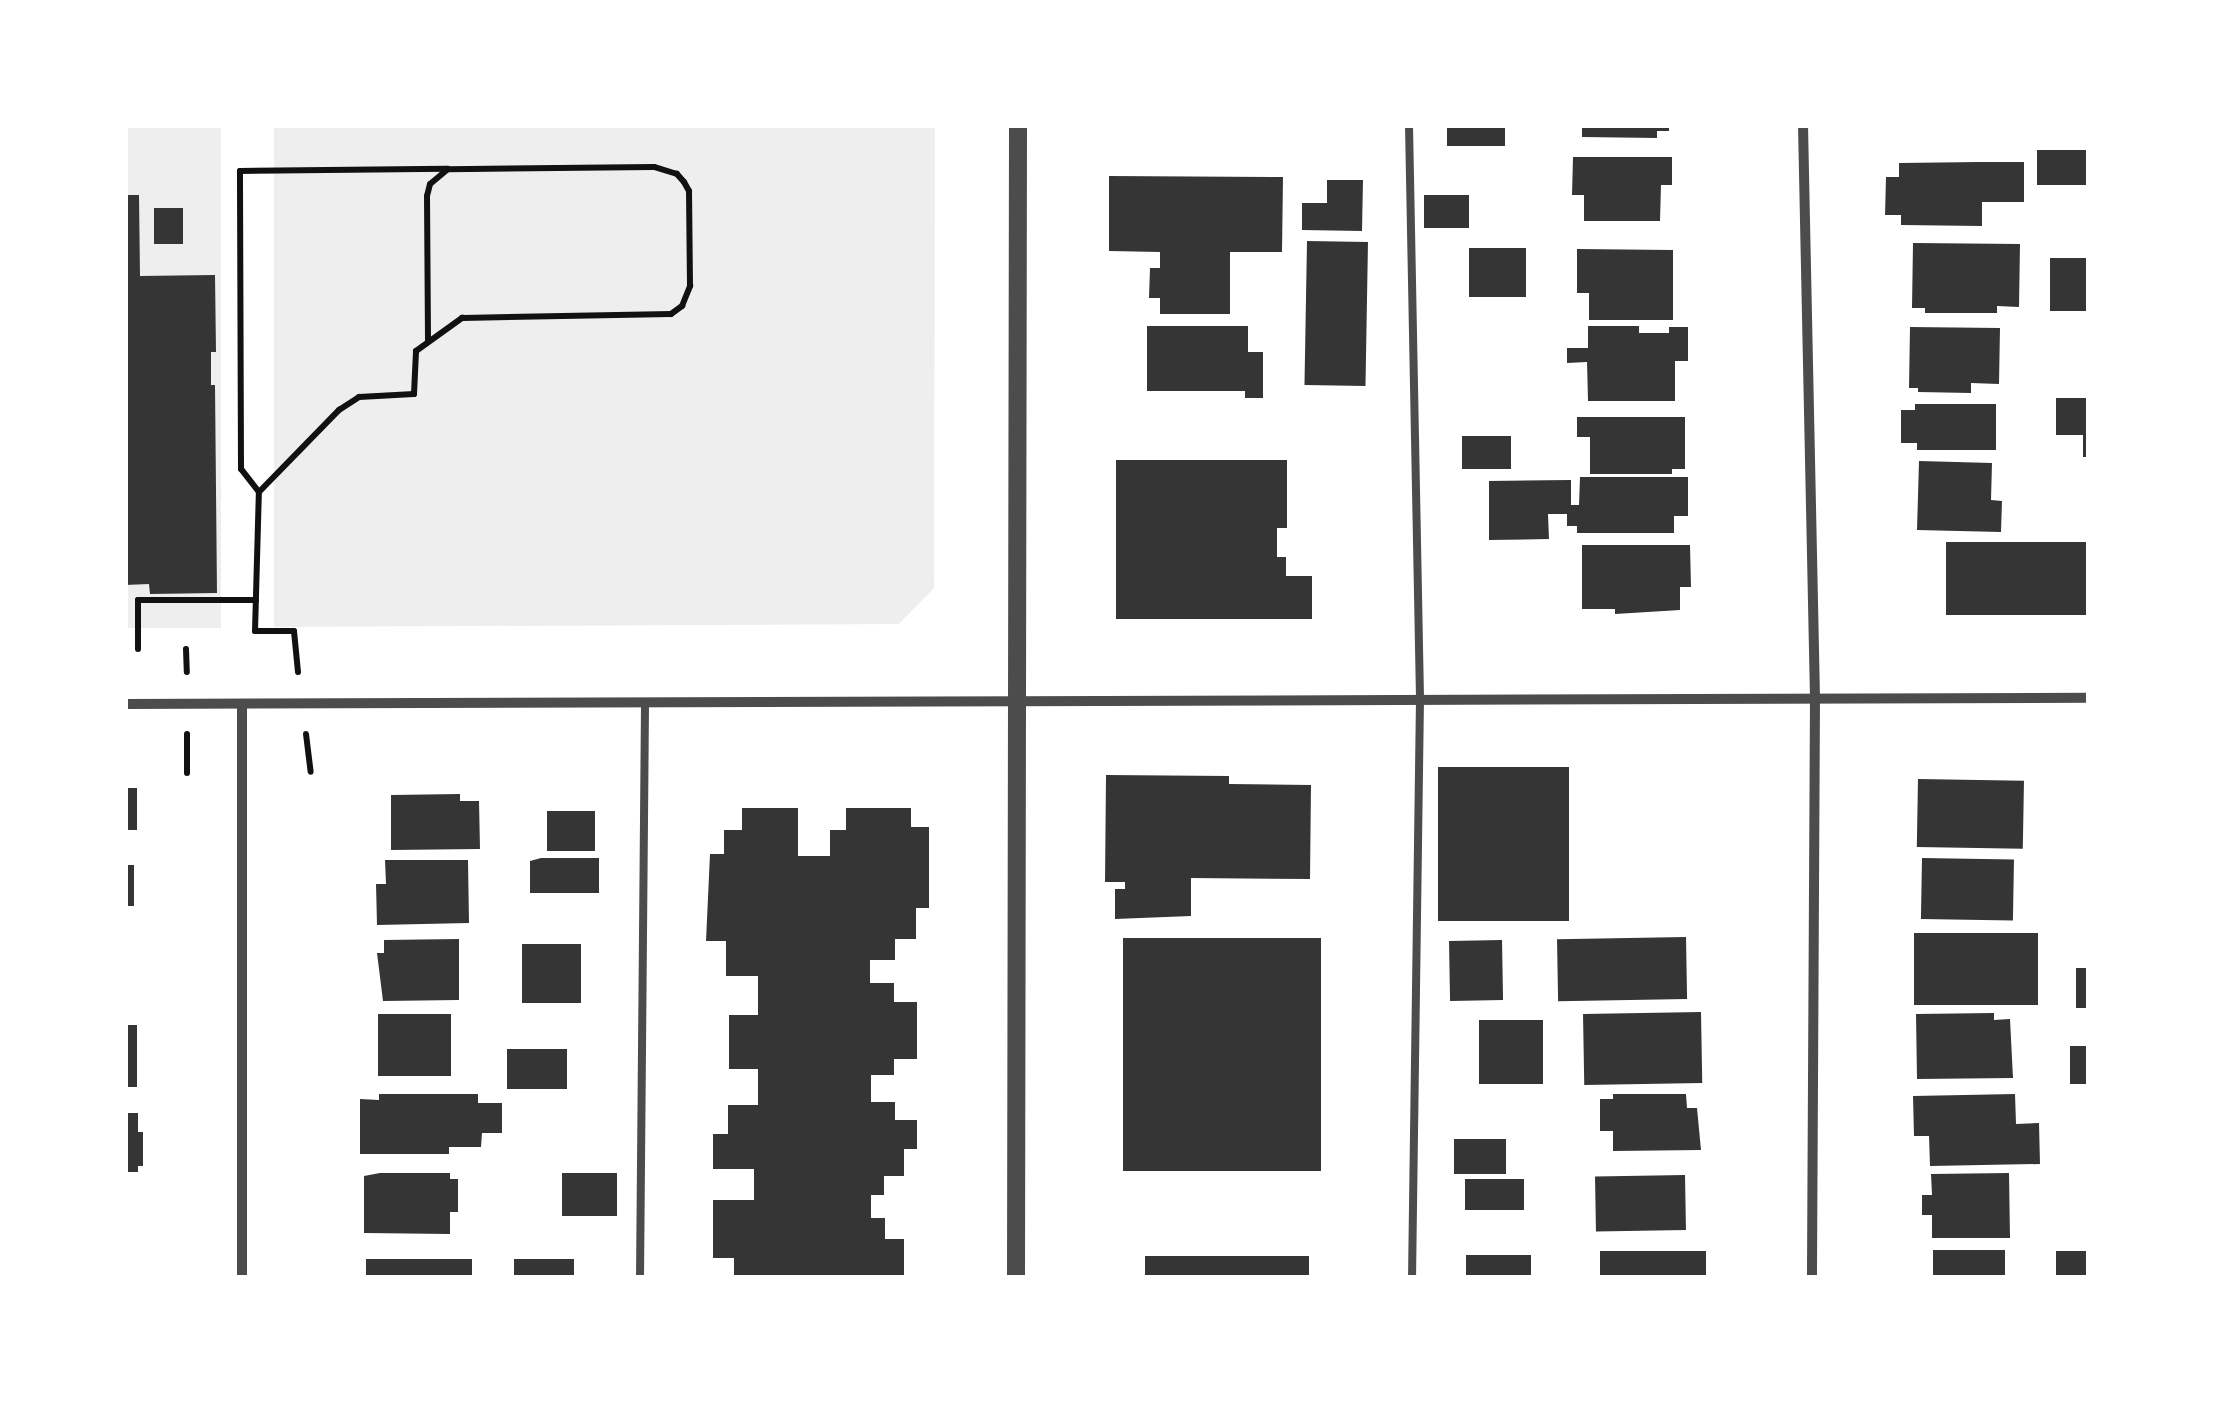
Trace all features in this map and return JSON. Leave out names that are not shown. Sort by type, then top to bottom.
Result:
[{"type":"street","points":[[1016,1278],[1018,125]]},
{"type":"street","points":[[1803,125],[1815,698],[1812,1278]]},
{"type":"street","points":[[125,704],[2089,698]]},
{"type":"street","points":[[242,704],[242,1278]]},
{"type":"lane","points":[[1408,125],[1420,699],[1412,1278]]},
{"type":"lane","points":[[640,1278],[645,702]]},
{"type":"path","points":[[258,492],[338,410],[359,397],[414,394],[416,351],[462,318],[658,318],[682,306],[690,286],[688,191],[677,174],[654,167],[240,171],[241,468],[258,492],[255,631],[294,631],[311,772]]},
{"type":"path","points":[[428,340],[427,196],[430,184],[448,169]]},
{"type":"path","points":[[125,594],[138,600],[256,600]]},
{"type":"path","points":[[138,600],[138,649]]},
{"type":"shaded area","points":[[935,125],[934,588],[899,624],[274,627],[274,126]]},
{"type":"shaded area","points":[[125,127],[221,127],[221,628],[125,628]]},
{"type":"building","points":[[1447,125],[1505,125],[1505,146],[1447,146]]},
{"type":"building","points":[[1582,125],[1669,125],[1669,131],[1657,131],[1657,138],[1582,137]]},
{"type":"building","points":[[2037,150],[2089,150],[2089,185],[2037,185]]},
{"type":"building","points":[[1573,157],[1672,157],[1672,185],[1661,185],[1660,221],[1584,221],[1584,195],[1572,195]]},
{"type":"building","points":[[2024,162],[2024,202],[1982,202],[1982,226],[1901,225],[1901,215],[1885,215],[1886,177],[1899,177],[1899,163]]},
{"type":"building","points":[[1109,176],[1283,177],[1282,252],[1230,252],[1230,314],[1160,314],[1160,298],[1149,298],[1150,268],[1160,268],[1160,252],[1109,251]]},
{"type":"building","points":[[1327,180],[1363,180],[1362,231],[1302,230],[1302,203],[1327,203]]},
{"type":"building","points":[[125,195],[139,195],[140,276],[215,275],[216,352],[211,352],[211,385],[215,385],[217,593],[150,594],[149,584],[125,585]]},
{"type":"building","points":[[1424,195],[1469,195],[1469,228],[1424,228]]},
{"type":"building","points":[[154,208],[183,208],[183,244],[154,244]]},
{"type":"building","points":[[1307,241],[1368,242],[1365,386],[1304,385]]},
{"type":"building","points":[[1913,243],[2020,244],[2019,307],[1997,306],[1997,313],[1925,313],[1925,308],[1912,308]]},
{"type":"building","points":[[1469,248],[1526,248],[1526,297],[1469,297]]},
{"type":"building","points":[[1577,249],[1673,250],[1673,320],[1589,320],[1589,293],[1577,293]]},
{"type":"building","points":[[2050,258],[2089,258],[2089,311],[2050,311]]},
{"type":"building","points":[[1147,326],[1248,326],[1248,352],[1263,352],[1263,398],[1245,398],[1245,391],[1147,391]]},
{"type":"building","points":[[1588,326],[1639,326],[1639,333],[1669,333],[1669,327],[1688,327],[1688,361],[1675,361],[1675,401],[1588,401],[1587,362],[1567,363],[1567,348],[1588,348]]},
{"type":"building","points":[[1910,327],[2000,328],[1999,384],[1971,383],[1971,393],[1918,392],[1918,388],[1909,388]]},
{"type":"building","points":[[2056,398],[2089,398],[2089,457],[2083,457],[2083,435],[2056,435]]},
{"type":"building","points":[[1915,404],[1996,404],[1996,450],[1917,450],[1917,443],[1901,443],[1901,410],[1915,410]]},
{"type":"building","points":[[1577,417],[1685,417],[1685,469],[1672,469],[1672,474],[1590,474],[1590,437],[1577,437]]},
{"type":"building","points":[[1462,436],[1511,436],[1511,469],[1462,469]]},
{"type":"building","points":[[1116,460],[1287,460],[1287,528],[1277,528],[1277,557],[1286,557],[1286,576],[1312,576],[1312,619],[1116,619]]},
{"type":"building","points":[[1919,461],[1992,463],[1991,500],[2002,501],[2001,532],[1917,530]]},
{"type":"building","points":[[1580,477],[1688,477],[1688,516],[1674,516],[1674,533],[1577,533],[1577,526],[1567,526],[1567,514],[1548,514],[1549,539],[1489,540],[1489,481],[1571,480],[1571,505],[1579,505]]},
{"type":"building","points":[[1946,542],[2089,542],[2089,615],[1946,615]]},
{"type":"building","points":[[1582,545],[1690,545],[1691,587],[1680,587],[1680,610],[1615,614],[1615,609],[1582,609]]},
{"type":"building","points":[[1438,767],[1569,767],[1569,921],[1438,921]]},
{"type":"building","points":[[1106,775],[1229,776],[1229,784],[1311,785],[1310,879],[1191,878],[1191,916],[1115,919],[1115,889],[1125,889],[1125,882],[1105,882]]},
{"type":"building","points":[[1918,779],[2024,781],[2023,849],[1917,847]]},
{"type":"building","points":[[125,788],[137,788],[137,830],[125,830]]},
{"type":"building","points":[[460,794],[460,801],[479,801],[480,849],[391,850],[391,795]]},
{"type":"building","points":[[742,808],[798,808],[798,856],[830,856],[830,830],[846,830],[846,808],[911,808],[911,827],[929,827],[929,908],[916,908],[916,939],[895,939],[895,960],[870,960],[870,983],[894,983],[894,1002],[917,1002],[917,1059],[894,1059],[894,1075],[871,1075],[871,1102],[895,1102],[895,1120],[917,1120],[917,1149],[904,1149],[904,1176],[884,1176],[884,1195],[871,1195],[871,1218],[885,1218],[885,1239],[904,1239],[904,1278],[734,1276],[734,1258],[713,1258],[713,1200],[754,1200],[754,1169],[713,1169],[713,1134],[728,1134],[728,1105],[758,1105],[758,1069],[729,1069],[729,1015],[758,1015],[758,976],[726,976],[726,941],[706,941],[710,854],[724,854],[724,830],[742,830]]},
{"type":"building","points":[[547,811],[595,811],[595,851],[547,851]]},
{"type":"building","points":[[599,858],[599,893],[530,893],[530,861]]},
{"type":"building","points":[[1922,858],[2014,860],[2013,921],[1921,919]]},
{"type":"building","points":[[385,860],[468,860],[469,923],[377,925],[376,884],[386,884]]},
{"type":"building","points":[[125,865],[134,865],[134,906],[125,906]]},
{"type":"building","points":[[1914,933],[2038,933],[2038,1005],[1914,1005]]},
{"type":"building","points":[[1686,937],[1687,999],[1558,1001],[1557,939]]},
{"type":"building","points":[[1123,938],[1321,938],[1321,1171],[1123,1171]]},
{"type":"building","points":[[459,939],[459,1000],[383,1001],[377,953],[384,953],[384,940]]},
{"type":"building","points":[[1502,940],[1503,1000],[1450,1001],[1449,941]]},
{"type":"building","points":[[522,944],[581,944],[581,1003],[522,1003]]},
{"type":"building","points":[[2076,968],[2089,968],[2089,1008],[2076,1008]]},
{"type":"building","points":[[1701,1012],[1702,1083],[1584,1085],[1583,1014]]},
{"type":"building","points":[[1994,1013],[1994,1020],[2010,1019],[2013,1078],[1917,1079],[1916,1014]]},
{"type":"building","points":[[378,1014],[451,1014],[451,1076],[378,1076]]},
{"type":"building","points":[[1479,1020],[1543,1020],[1543,1084],[1479,1084]]},
{"type":"building","points":[[125,1025],[137,1025],[137,1087],[125,1087]]},
{"type":"building","points":[[2070,1046],[2089,1046],[2089,1084],[2070,1084]]},
{"type":"building","points":[[507,1049],[567,1049],[567,1089],[507,1089]]},
{"type":"building","points":[[379,1094],[478,1094],[478,1103],[502,1103],[502,1133],[482,1133],[481,1147],[449,1147],[449,1154],[360,1154],[360,1099],[379,1100]]},
{"type":"building","points":[[1613,1094],[1686,1094],[1687,1108],[1697,1108],[1701,1150],[1613,1151],[1613,1131],[1600,1131],[1600,1099],[1613,1099]]},
{"type":"building","points":[[2015,1094],[2016,1124],[2039,1123],[2040,1164],[1930,1166],[1929,1136],[1914,1136],[1913,1096]]},
{"type":"building","points":[[125,1113],[138,1113],[138,1132],[143,1132],[143,1166],[138,1166],[138,1172],[125,1172]]},
{"type":"building","points":[[1454,1139],[1506,1139],[1506,1174],[1454,1174]]},
{"type":"building","points":[[450,1173],[450,1179],[458,1179],[458,1212],[450,1212],[450,1234],[364,1233],[364,1176]]},
{"type":"building","points":[[562,1173],[617,1173],[617,1216],[562,1216]]},
{"type":"building","points":[[2009,1173],[2010,1238],[1932,1238],[1932,1215],[1922,1215],[1922,1195],[1932,1195],[1931,1174]]},
{"type":"building","points":[[1685,1175],[1686,1230],[1596,1232],[1595,1177]]},
{"type":"building","points":[[1465,1179],[1524,1179],[1524,1210],[1465,1210]]},
{"type":"building","points":[[1933,1250],[2005,1250],[2005,1278],[1933,1278]]},
{"type":"building","points":[[1600,1251],[1706,1251],[1706,1278],[1600,1278]]},
{"type":"building","points":[[2056,1251],[2089,1251],[2089,1278],[2056,1278]]},
{"type":"building","points":[[1466,1255],[1531,1255],[1531,1278],[1466,1278]]},
{"type":"building","points":[[1145,1256],[1309,1256],[1309,1278],[1145,1278]]},
{"type":"building","points":[[366,1259],[472,1259],[472,1278],[366,1278]]},
{"type":"building","points":[[514,1259],[574,1259],[574,1278],[514,1278]]}]
